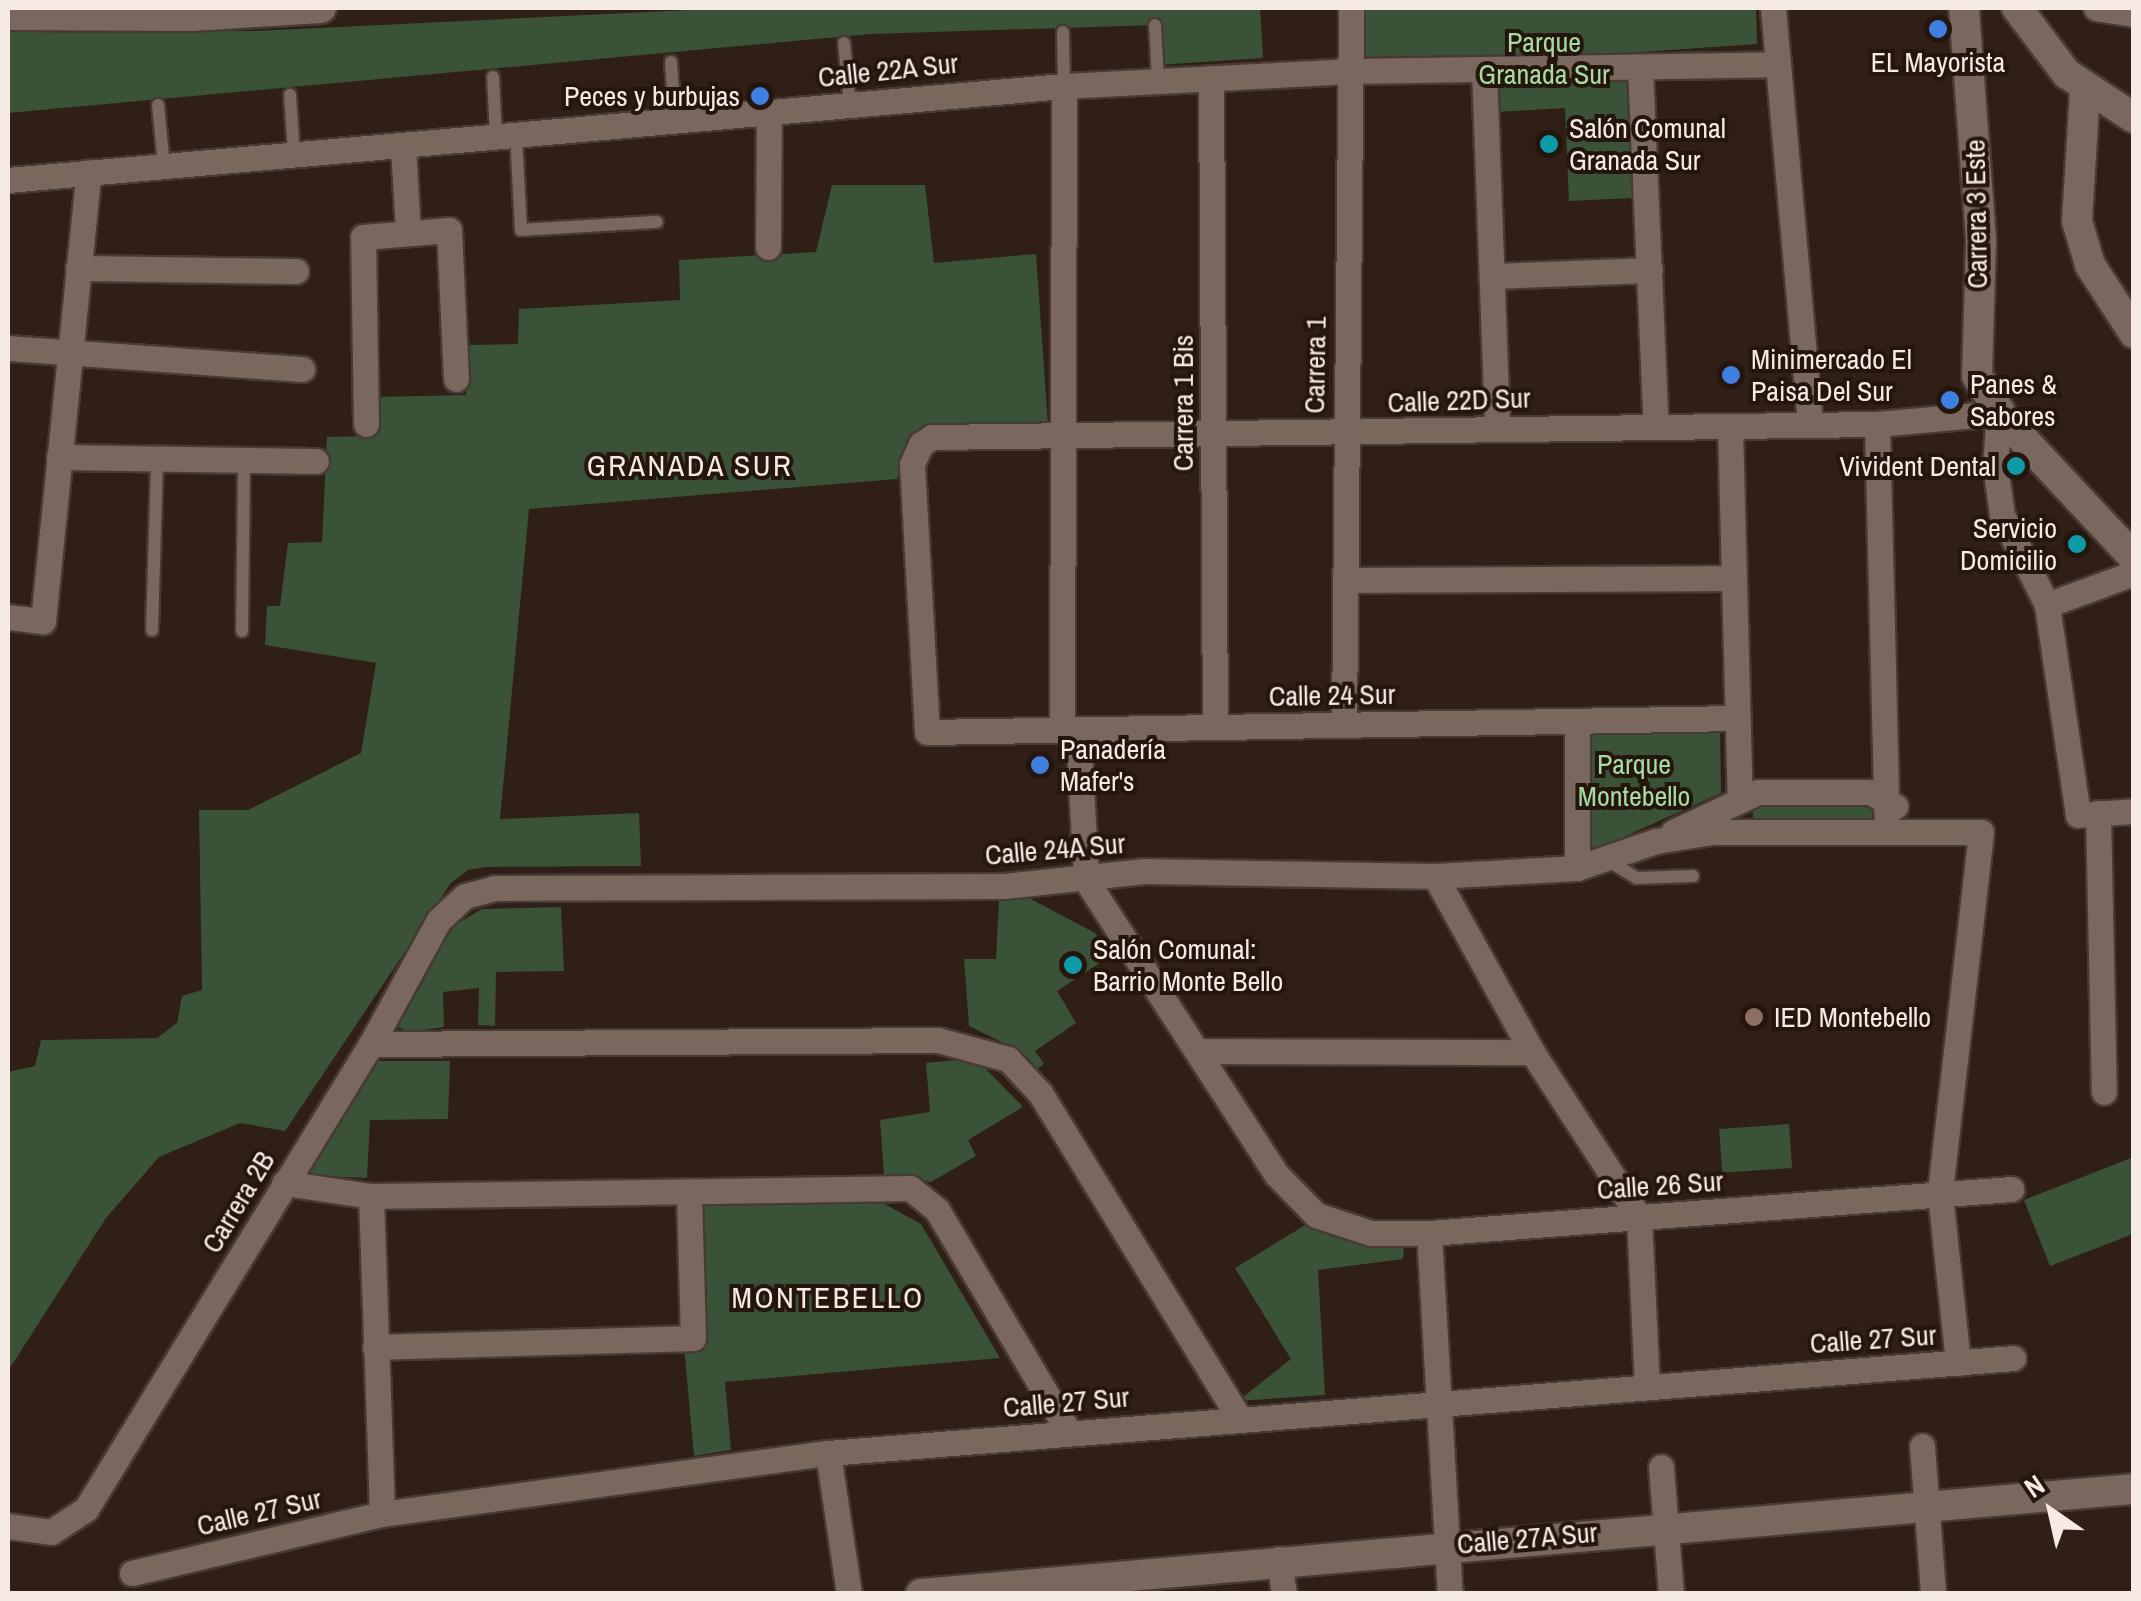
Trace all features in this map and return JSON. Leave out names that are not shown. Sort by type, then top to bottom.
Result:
[{"type":"street","points":[[8,15],[192,16],[320,8]]},
{"type":"street","name":"Carrera 1","points":[[1344,724],[1349,580],[1343,434],[1351,8]]},
{"type":"street","points":[[1773,8],[1810,424]]},
{"type":"street","name":"Carrera 3 Este","points":[[1964,8],[1981,242],[1975,360],[1982,387],[1999,414],[2134,558]]},
{"type":"street","points":[[2018,8],[2085,90],[2134,118]]},
{"type":"street","points":[[2096,8],[2134,14]]},
{"type":"street","name":"Calle 22A Sur","points":[[8,180],[1064,86],[1352,72],[1778,64]]},
{"type":"street","points":[[1484,68],[1496,428]]},
{"type":"street","points":[[1640,68],[1656,426]]},
{"type":"street","name":"Carrera 1 Bis","points":[[1211,78],[1215,727]]},
{"type":"street","points":[[1064,86],[1061,434],[1070,730],[1086,880],[1202,1051],[1532,1052]]},
{"type":"street","points":[[2085,90],[2077,221],[2090,266],[2134,333]]},
{"type":"street","points":[[768,247],[769,112]]},
{"type":"street","points":[[404,144],[408,233]]},
{"type":"street","points":[[8,617],[43,621],[88,172]]},
{"type":"street","points":[[366,424],[363,236],[449,230],[456,379]]},
{"type":"street","points":[[78,268],[296,271]]},
{"type":"street","points":[[1492,276],[1650,270]]},
{"type":"street","points":[[8,348],[302,369]]},
{"type":"street","points":[[1999,414],[1995,464],[2002,515],[2046,605],[2088,814],[2104,1092]]},
{"type":"street","name":"Calle 22D Sur","points":[[927,732],[910,483],[921,444],[932,437],[1877,424],[1999,414]]},
{"type":"street","points":[[1877,424],[1887,830]]},
{"type":"street","points":[[1730,426],[1740,796]]},
{"type":"street","points":[[59,457],[316,461]]},
{"type":"street","points":[[2046,605],[2134,573]]},
{"type":"street","points":[[1349,580],[1734,578]]},
{"type":"street","name":"Calle 24 Sur","points":[[927,732],[1738,718]]},
{"type":"street","points":[[1577,721],[1577,868]]},
{"type":"street","name":"Calle 24A Sur","points":[[1656,842],[1740,796],[1858,791],[1886,800],[1926,831]]},
{"type":"street","points":[[2088,814],[2134,811]]},
{"type":"street","name":"Calle 24A Sur","points":[[457,902],[494,888],[1004,886],[1144,871],[1435,876],[1577,868],[1656,842],[1732,831],[1981,832],[1940,1194]]},
{"type":"street","points":[[1435,876],[1532,1052],[1639,1217],[1647,1386]]},
{"type":"street","name":"Carrera 2B","points":[[8,1526],[63,1529],[86,1510],[371,1044],[438,920],[457,902]]},
{"type":"street","points":[[371,1044],[938,1040],[1008,1058],[1040,1093],[1140,1266],[1238,1418]]},
{"type":"street","name":"Calle 26 Sur","points":[[1202,1051],[1278,1175],[1316,1215],[1356,1230],[1429,1233],[2011,1189]]},
{"type":"street","points":[[284,1183],[371,1196],[910,1188],[937,1210],[1070,1432]]},
{"type":"street","points":[[376,1347],[693,1338],[689,1191]]},
{"type":"street","points":[[1940,1194],[1958,1362]]},
{"type":"street","points":[[371,1196],[382,1514]]},
{"type":"street","points":[[1429,1233],[1450,1594]]},
{"type":"street","name":"Calle 27 Sur","points":[[132,1572],[382,1514],[828,1453],[2012,1358]]},
{"type":"street","points":[[1922,1446],[1933,1594]]},
{"type":"street","points":[[828,1453],[849,1594]]},
{"type":"street","points":[[1660,1467],[1670,1594]]},
{"type":"street","name":"Calle 27A Sur","points":[[920,1594],[1130,1583],[1279,1559],[2134,1489]]},
{"type":"street","points":[[1279,1559],[1284,1594]]},
{"type":"lane","points":[[1155,25],[1158,81]]},
{"type":"lane","points":[[1063,32],[1064,86]]},
{"type":"lane","points":[[844,43],[850,105]]},
{"type":"lane","points":[[671,62],[675,120]]},
{"type":"lane","points":[[493,77],[521,230],[657,222]]},
{"type":"lane","points":[[290,95],[294,154]]},
{"type":"lane","points":[[158,105],[164,166]]},
{"type":"lane","points":[[152,630],[157,458]]},
{"type":"lane","points":[[242,631],[244,460]]},
{"type":"lane","points":[[1605,858],[1636,878],[1693,876]]},
{"type":"green space","points":[[731,8],[1260,8],[1263,58],[1157,65],[1154,25],[871,34],[8,113],[8,32],[255,31]]},
{"type":"green space","name":"Parque Granada Sur","points":[[1362,8],[1756,8],[1757,44],[1626,53],[1633,198],[1569,201],[1565,108],[1497,112],[1492,55],[1364,61]]},
{"type":"green space","points":[[832,185],[925,185],[934,263],[1036,254],[1048,425],[921,429],[907,440],[897,479],[529,509],[500,819],[639,813],[641,866],[485,867],[468,870],[451,883],[285,1131],[240,1123],[159,1157],[106,1218],[8,1371],[8,1072],[35,1066],[41,1040],[157,1038],[177,1023],[182,996],[202,990],[199,810],[248,810],[361,753],[376,663],[265,645],[267,606],[280,606],[288,543],[322,542],[327,437],[373,436],[375,397],[466,395],[466,345],[518,344],[519,309],[680,300],[679,260],[816,252]]},
{"type":"green space","name":"Parque Montebello","points":[[1720,730],[1721,793],[1586,854],[1586,735]]},
{"type":"green space","points":[[1753,800],[1873,800],[1873,821],[1753,821]]},
{"type":"green space","points":[[1027,897],[1095,933],[1112,955],[1057,991],[1076,1023],[1035,1051],[1044,1064],[1037,1069],[1018,1050],[969,1026],[964,959],[996,959],[999,900]]},
{"type":"green space","points":[[561,907],[564,971],[496,972],[495,1026],[478,1025],[479,988],[443,992],[444,1027],[409,1032],[398,1027],[395,1020],[455,925],[482,909]]},
{"type":"green space","points":[[956,1060],[984,1067],[1023,1107],[968,1140],[976,1156],[931,1182],[884,1175],[880,1120],[930,1112],[926,1063]]},
{"type":"green space","points":[[376,1061],[450,1061],[448,1119],[370,1120],[367,1178],[302,1175]]},
{"type":"green space","points":[[1789,1124],[1792,1168],[1722,1173],[1719,1129]]},
{"type":"green space","points":[[2131,1158],[2133,1234],[2050,1266],[2024,1200]]},
{"type":"green space","points":[[879,1201],[921,1224],[1000,1358],[725,1382],[731,1450],[694,1456],[684,1346],[705,1342],[701,1204]]},
{"type":"green space","points":[[1307,1224],[1404,1245],[1403,1259],[1318,1270],[1325,1395],[1238,1401],[1291,1359],[1235,1268]]},
{"type":"place","name":"EL Mayorista","points":[[1938,29]]},
{"type":"place","name":"Peces y burbujas","points":[[760,96]]},
{"type":"place","name":"Salón Comunal Granada Sur","points":[[1549,144]]},
{"type":"place","name":"Minimercado El Paisa Del Sur","points":[[1731,375]]},
{"type":"place","name":"Panes & Sabores","points":[[1950,400]]},
{"type":"place","name":"Vivident Dental","points":[[2016,466]]},
{"type":"place","name":"Servicio Domicilio","points":[[2077,544]]},
{"type":"place","name":"Panadería Mafer's","points":[[1040,765]]},
{"type":"place","name":"Salón Comunal: Barrio Monte Bello","points":[[1073,965]]},
{"type":"place","name":"IED Montebello","points":[[1754,1017]]},
{"type":"district","name":"GRANADA SUR","points":[[690,465]]},
{"type":"district","name":"MONTEBELLO","points":[[828,1297]]}]
